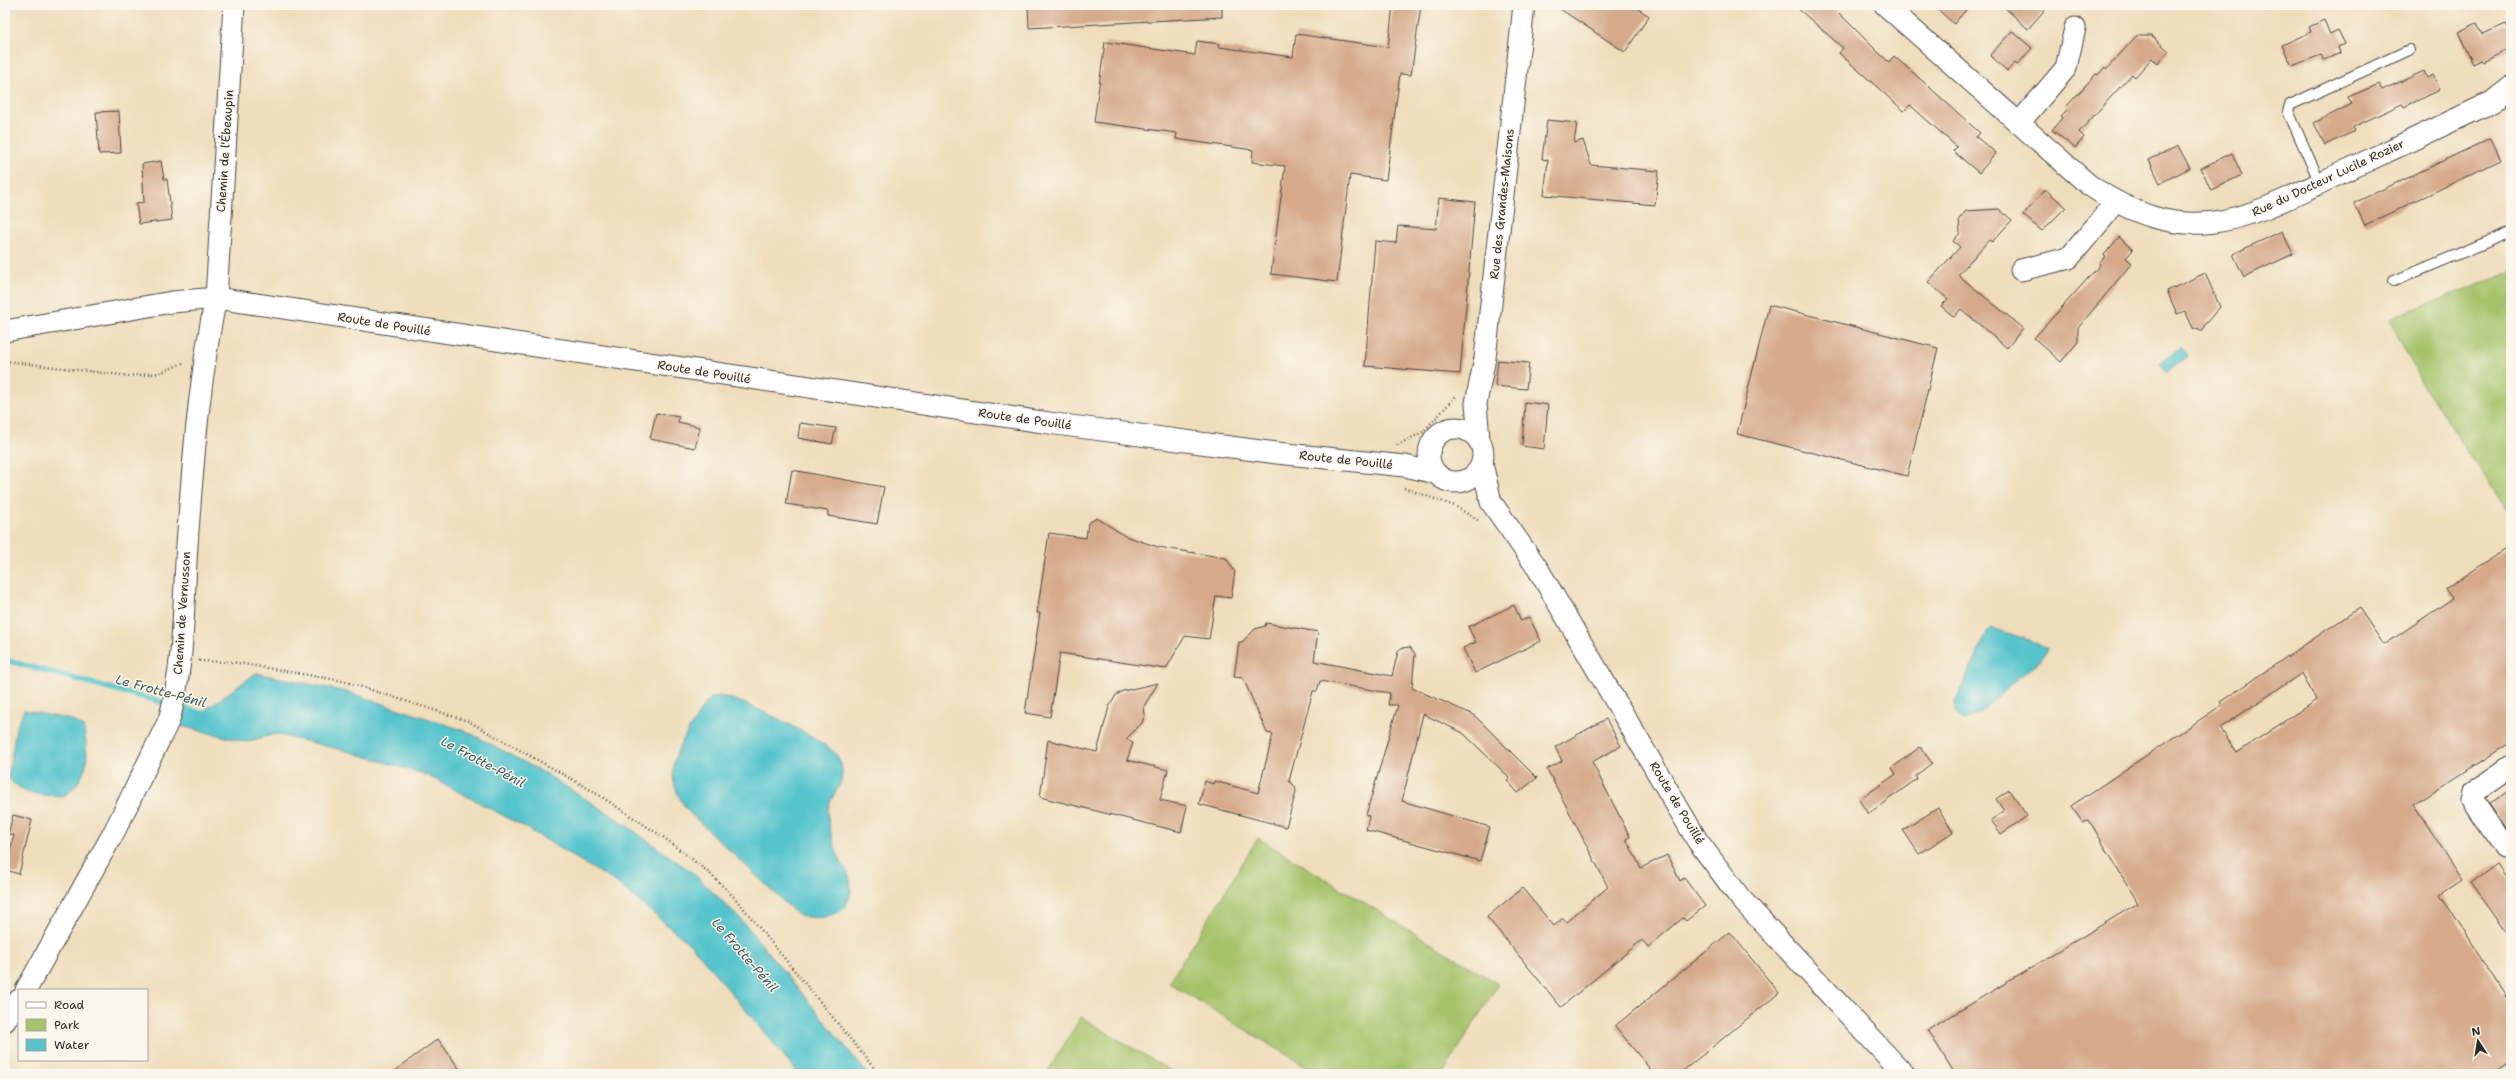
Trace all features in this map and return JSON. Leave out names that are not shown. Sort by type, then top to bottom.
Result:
[{"type":"street","name":"Chemin de l'Ébeaupin","points":[[216,298],[234,5]]},
{"type":"street","name":"Rue des Grandes-Maisons","points":[[1468,396],[1485,358],[1524,5]]},
{"type":"street","name":"Rue du Docteur Lucile Rozier","points":[[1889,6],[2089,184],[2113,201],[2137,212],[2172,222],[2204,223],[2237,220],[2276,204],[2492,102],[2511,89]]},
{"type":"street","points":[[2019,123],[2066,68],[2075,28]]},
{"type":"street","points":[[2021,270],[2069,258],[2107,213],[2113,201]]},
{"type":"street","name":"Route de Pouillé","points":[[5,331],[172,302],[216,298],[1056,424],[1277,453],[1405,466],[1436,473]]},
{"type":"street","name":"Chemin de Vernusson","points":[[27,989],[114,832],[169,720],[178,681],[180,660],[196,430],[206,352],[216,298]]},
{"type":"street","points":[[1455,427],[1468,396]]},
{"type":"street","points":[[1468,396],[1479,439],[1483,447],[1482,464],[1472,477],[1458,482],[1442,478],[1436,473],[1429,458],[1429,449],[1438,434],[1455,427],[1464,428],[1479,439]]},
{"type":"street","name":"Route de Pouillé","points":[[1405,466],[1429,449]]},
{"type":"street","name":"Route de Pouillé","points":[[1482,464],[1491,502],[1538,569],[1697,840],[1740,899],[1904,1074]]},
{"type":"street","name":"Route de Pouillé","points":[[1458,482],[1491,502]]},
{"type":"street","points":[[2511,766],[2475,791],[2473,801],[2504,847],[2511,852]]},
{"type":"street","points":[[5,1021],[18,1002]]},
{"type":"lane","points":[[2320,183],[2288,111],[2290,104],[2409,50]]},
{"type":"lane","points":[[2394,282],[2511,232]]},
{"type":"path","points":[[5,361],[129,376],[160,373],[206,352]]},
{"type":"path","points":[[1393,446],[1423,432],[1468,396]]},
{"type":"path","points":[[1401,487],[1455,506],[1481,523]]},
{"type":"path","points":[[180,660],[232,662],[343,681],[468,721],[591,790],[663,837],[707,872],[735,898],[879,1074]]},
{"type":"green space","points":[[2511,271],[2511,516],[2422,383],[2389,319]]},
{"type":"green space","points":[[1258,838],[1498,984],[1443,1074],[1318,1074],[1169,983]]},
{"type":"green space","points":[[1081,1017],[1176,1074],[1046,1074]]},
{"type":"water","points":[[2181,347],[2188,355],[2167,373],[2160,364]]},
{"type":"water","points":[[1992,628],[2032,641],[2047,649],[2043,657],[1979,713],[1963,720],[1955,712],[1955,702],[1988,630]]},
{"type":"water","points":[[256,673],[347,692],[466,731],[546,774],[617,819],[693,873],[739,917],[868,1074],[799,1074],[692,946],[617,883],[523,826],[427,775],[351,752],[275,734],[246,742],[181,726],[187,709],[200,714]]},
{"type":"water","points":[[718,696],[741,702],[758,709],[809,735],[835,753],[840,760],[842,769],[841,782],[829,804],[828,817],[831,835],[839,859],[848,873],[851,891],[848,901],[843,908],[836,913],[818,918],[798,915],[688,811],[679,796],[674,782],[673,769],[676,756],[688,731],[705,704],[710,699]]},
{"type":"water","points":[[24,710],[72,720],[83,726],[87,756],[84,772],[80,780],[65,796],[49,796],[27,791],[14,784],[8,778],[16,728]]},
{"type":"building","points":[[1028,5],[1222,5],[1222,17],[1029,28]]},
{"type":"building","points":[[1393,5],[1421,5],[1411,75],[1400,74],[1386,180],[1350,175],[1337,282],[1271,274],[1285,166],[1252,162],[1253,150],[1176,139],[1177,133],[1094,122],[1105,42],[1195,55],[1197,41],[1220,44],[1219,47],[1293,57],[1296,34],[1388,47]]},
{"type":"building","points":[[1554,5],[1632,5],[1649,16],[1625,52]]},
{"type":"building","points":[[1794,5],[1831,5],[1889,62],[1894,56],[1927,85],[1980,133],[1976,137],[1996,153],[1979,173],[1953,151],[1957,147],[1910,105],[1904,111],[1839,53],[1843,48]]},
{"type":"building","points":[[1933,5],[1970,5],[1954,24]]},
{"type":"building","points":[[2002,5],[2049,5],[2028,29]]},
{"type":"building","points":[[2324,20],[2330,34],[2338,30],[2345,44],[2338,47],[2340,53],[2324,60],[2321,55],[2292,66],[2282,45],[2311,32],[2309,27]]},
{"type":"building","points":[[2477,23],[2483,34],[2506,24],[2511,33],[2511,48],[2483,62],[2481,60],[2473,64],[2458,32]]},
{"type":"building","points":[[2012,31],[2032,48],[2017,65],[2015,63],[2007,71],[1990,55]]},
{"type":"building","points":[[2136,36],[2151,36],[2169,51],[2158,64],[2152,58],[2135,77],[2132,74],[2079,132],[2084,137],[2075,148],[2052,130],[2062,118],[2061,116],[2068,109],[2066,107],[2096,74],[2098,75],[2105,67],[2107,69]]},
{"type":"building","points":[[2424,71],[2427,78],[2433,75],[2440,90],[2404,107],[2402,104],[2353,127],[2355,131],[2325,145],[2314,123],[2352,104],[2348,97],[2379,84],[2382,90]]},
{"type":"building","points":[[119,111],[121,153],[99,154],[96,112]]},
{"type":"building","points":[[1547,120],[1577,123],[1574,143],[1583,140],[1591,165],[1659,171],[1655,205],[1544,195],[1548,160],[1542,159]]},
{"type":"building","points":[[2491,138],[2501,160],[2365,225],[2354,203]]},
{"type":"building","points":[[2178,146],[2190,168],[2160,183],[2149,160]]},
{"type":"building","points":[[2232,153],[2242,175],[2211,190],[2201,168]]},
{"type":"building","points":[[161,161],[164,179],[167,179],[172,220],[139,224],[136,203],[144,202],[142,164]]},
{"type":"building","points":[[2045,189],[2066,207],[2042,231],[2023,215]]},
{"type":"building","points":[[1439,198],[1475,202],[1460,374],[1365,366],[1375,241],[1396,243],[1398,226],[1436,229]]},
{"type":"building","points":[[1999,209],[2012,220],[1992,242],[1989,240],[1958,275],[2023,328],[2007,348],[1961,309],[1954,317],[1941,306],[1948,299],[1928,282],[1960,247],[1953,241],[1960,233],[1959,219],[1966,211]]},
{"type":"building","points":[[2282,231],[2293,254],[2244,277],[2233,254]]},
{"type":"building","points":[[2119,237],[2133,250],[2126,258],[2132,263],[2078,328],[2078,342],[2061,362],[2034,338],[2100,265],[2099,264],[2106,256],[2104,255]]},
{"type":"building","points":[[2205,273],[2220,307],[2205,324],[2202,331],[2193,328],[2185,311],[2177,314],[2167,291]]},
{"type":"building","points":[[1769,305],[1938,348],[1907,476],[1737,434]]},
{"type":"building","points":[[1498,360],[1529,363],[1526,389],[1495,386]]},
{"type":"building","points":[[1525,402],[1548,405],[1544,449],[1522,446]]},
{"type":"building","points":[[656,413],[679,417],[678,422],[700,427],[695,448],[650,439]]},
{"type":"building","points":[[800,423],[836,428],[832,444],[798,438]]},
{"type":"building","points":[[792,470],[884,487],[877,524],[828,516],[828,511],[786,504]]},
{"type":"building","points":[[1097,518],[1125,536],[1158,547],[1226,558],[1235,572],[1231,598],[1216,596],[1209,639],[1185,636],[1166,669],[1060,653],[1050,717],[1025,713],[1040,613],[1037,613],[1049,533],[1086,538],[1088,523]]},
{"type":"building","points":[[2511,545],[2511,742],[2414,805],[2462,879],[2440,894],[2511,1006],[2511,1062],[2492,1074],[1955,1074],[1928,1030],[2138,903],[2089,820],[2083,823],[2071,806],[2222,705],[2220,702],[2359,608],[2384,645],[2453,598],[2446,589]],"holes":[[[2302,673],[2316,700],[2237,753],[2220,728]]]},
{"type":"building","points":[[1514,605],[1521,621],[1529,617],[1541,641],[1475,673],[1463,648],[1476,642],[1468,627]]},
{"type":"building","points":[[1266,623],[1318,632],[1314,661],[1392,676],[1398,652],[1401,648],[1410,647],[1415,654],[1412,688],[1474,715],[1537,778],[1518,793],[1507,780],[1510,778],[1463,733],[1423,714],[1402,801],[1490,827],[1480,861],[1366,830],[1369,816],[1366,815],[1398,705],[1388,705],[1390,693],[1320,681],[1317,691],[1313,691],[1289,781],[1295,786],[1296,792],[1286,827],[1199,804],[1205,781],[1213,784],[1214,781],[1258,793],[1273,734],[1267,733],[1243,678],[1234,677],[1239,642],[1242,642],[1255,629],[1265,626]]},
{"type":"building","points":[[1158,683],[1144,706],[1145,715],[1142,723],[1126,739],[1133,743],[1127,760],[1168,770],[1160,800],[1187,806],[1181,832],[1040,797],[1048,740],[1097,752],[1109,707],[1116,695],[1123,691]]},
{"type":"building","points":[[1606,719],[1621,746],[1592,762],[1630,837],[1626,839],[1641,868],[1667,855],[1680,881],[1684,878],[1705,906],[1686,921],[1683,918],[1648,947],[1642,940],[1561,1007],[1487,917],[1522,888],[1554,926],[1563,918],[1566,922],[1608,887],[1547,769],[1562,761],[1555,747]]},
{"type":"building","points":[[1920,747],[1932,763],[1915,776],[1917,779],[1868,814],[1859,800],[1896,774],[1892,768]]},
{"type":"building","points":[[2511,788],[2511,836],[2489,804]]},
{"type":"building","points":[[2009,790],[2027,816],[2001,834],[1991,820],[2004,811],[1996,799]]},
{"type":"building","points":[[1938,808],[1953,832],[1919,854],[1903,830]]},
{"type":"building","points":[[13,815],[32,820],[19,874],[5,870],[14,835],[8,834]]},
{"type":"building","points":[[2497,863],[2511,883],[2511,937],[2471,882]]},
{"type":"building","points":[[1730,932],[1779,993],[1679,1074],[1654,1074],[1615,1026]]},
{"type":"building","points":[[438,1039],[463,1074],[390,1074]]},
{"type":"waterway","name":"Le Frotte-Pénil","points":[[5,660],[169,704]]},
{"type":"waterway","name":"Le Frotte-Pénil","points":[[177,706],[207,715]]}]
